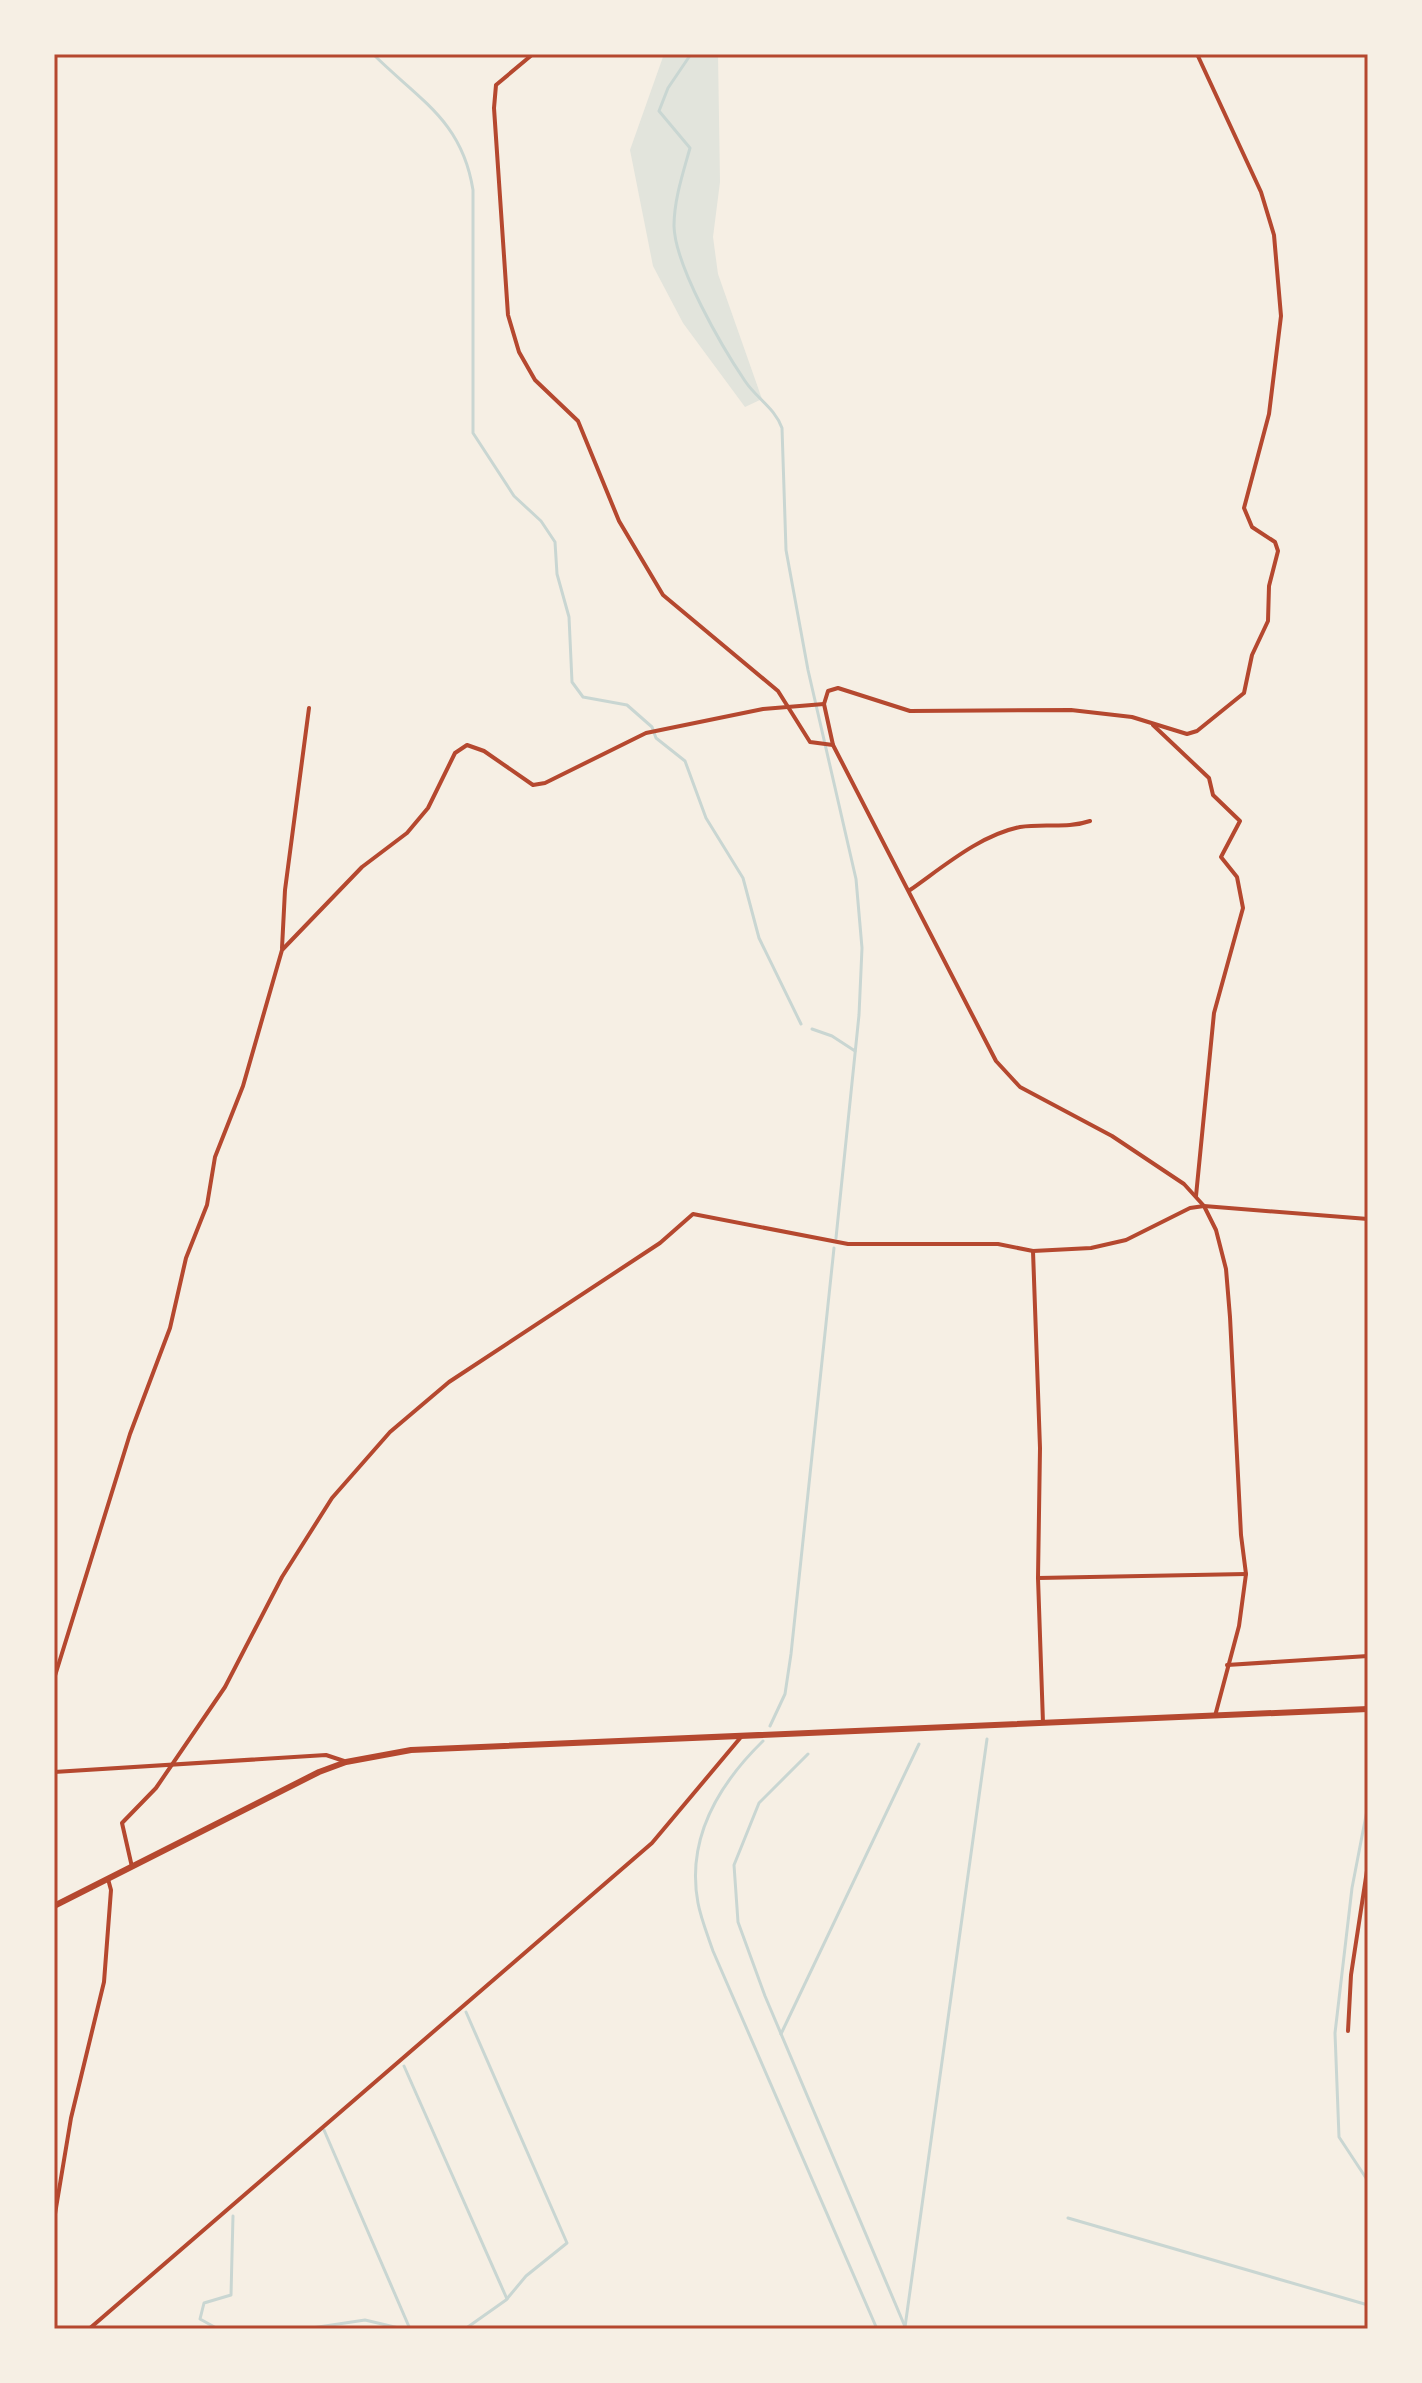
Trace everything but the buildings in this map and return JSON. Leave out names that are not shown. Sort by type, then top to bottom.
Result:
[{"type":"main road","points":[[54,1906],[319,1772],[346,1762],[411,1750],[1368,1709]]},
{"type":"street","points":[[533,54],[496,85],[494,108],[508,315],[519,352],[535,380],[578,421],[619,521],[663,595],[778,691],[810,742],[833,745]]},
{"type":"street","points":[[1197,54],[1261,192],[1274,235],[1281,316],[1269,414],[1244,508],[1252,527],[1275,542],[1278,551],[1269,586],[1268,621],[1252,655],[1244,693],[1197,731],[1187,734],[1132,717],[1071,710],[910,711],[838,688],[828,691],[824,704],[833,745],[996,1061],[1020,1087],[1112,1136],[1196,1196],[1216,1230],[1226,1269],[1246,1574],[1239,1626],[1215,1716]]},
{"type":"street","points":[[282,950],[362,867],[407,833],[428,808],[455,753],[467,745],[484,751],[533,785],[545,783],[646,733],[788,705],[824,704]]},
{"type":"street","points":[[54,1679],[130,1434],[170,1328],[186,1258],[207,1205],[215,1157],[243,1086],[282,950],[285,890],[309,708]]},
{"type":"street","points":[[1152,723],[1209,778],[1213,795],[1240,821],[1221,857],[1237,877],[1243,908],[1214,1013],[1196,1196]]},
{"type":"street","points":[[910,890],[1000,834],[1020,827],[1074,826],[1090,821]]},
{"type":"street","points":[[132,1867],[122,1823],[173,1765],[225,1687],[282,1577],[332,1498],[390,1432],[449,1382],[660,1243],[693,1214],[848,1244],[998,1244],[1033,1251],[1091,1248],[1126,1240],[1190,1208],[1204,1206],[1368,1219]]},
{"type":"street","points":[[1033,1251],[1040,1448],[1038,1578],[1043,1723]]},
{"type":"street","points":[[1038,1578],[1246,1574]]},
{"type":"street","points":[[1227,1665],[1368,1656]]},
{"type":"street","points":[[89,2329],[652,1843],[741,1737]]},
{"type":"street","points":[[54,1772],[326,1755],[346,1762]]},
{"type":"street","points":[[1348,2031],[1351,1975],[1368,1864]]},
{"type":"street","points":[[54,2220],[71,2118],[104,1982],[111,1890],[108,1879]]},
{"type":"shaded area","points":[[664,54],[718,54],[720,182],[713,237],[718,274],[762,399],[745,407],[683,323],[653,266],[630,150]]},
{"type":"waterway","points":[[373,54],[449,128],[467,166],[473,190],[473,433],[514,496],[541,521],[555,542],[557,574],[569,617],[572,682],[583,697],[627,705],[652,727],[656,738],[685,761],[706,818],[743,878],[759,938],[801,1024]]},
{"type":"waterway","points":[[691,54],[668,88],[659,111],[690,148],[676,206],[676,243],[701,306],[724,348],[782,428],[786,550],[808,670],[856,879],[862,948],[859,1015],[836,1238]]},
{"type":"waterway","points":[[812,1029],[832,1036],[855,1051]]},
{"type":"waterway","points":[[770,1726],[785,1694],[791,1654],[834,1248]]},
{"type":"waterway","points":[[905,2327],[987,1739]]},
{"type":"waterway","points":[[763,1741],[733,1775],[710,1814],[697,1857],[698,1903],[713,1951],[877,2329]]},
{"type":"waterway","points":[[781,2034],[919,1744]]},
{"type":"waterway","points":[[808,1754],[759,1803],[734,1865],[738,1922],[765,1996],[906,2329]]},
{"type":"waterway","points":[[1368,1805],[1352,1888],[1335,2033],[1339,2137],[1368,2181]]},
{"type":"waterway","points":[[465,2329],[506,2300],[526,2276],[567,2243],[466,2012]]},
{"type":"waterway","points":[[404,2066],[507,2299]]},
{"type":"waterway","points":[[324,2130],[410,2329]]},
{"type":"waterway","points":[[218,2329],[200,2319],[204,2303],[231,2295],[233,2216]]},
{"type":"waterway","points":[[1068,2218],[1368,2305]]},
{"type":"waterway","points":[[305,2329],[365,2320],[403,2329]]}]
